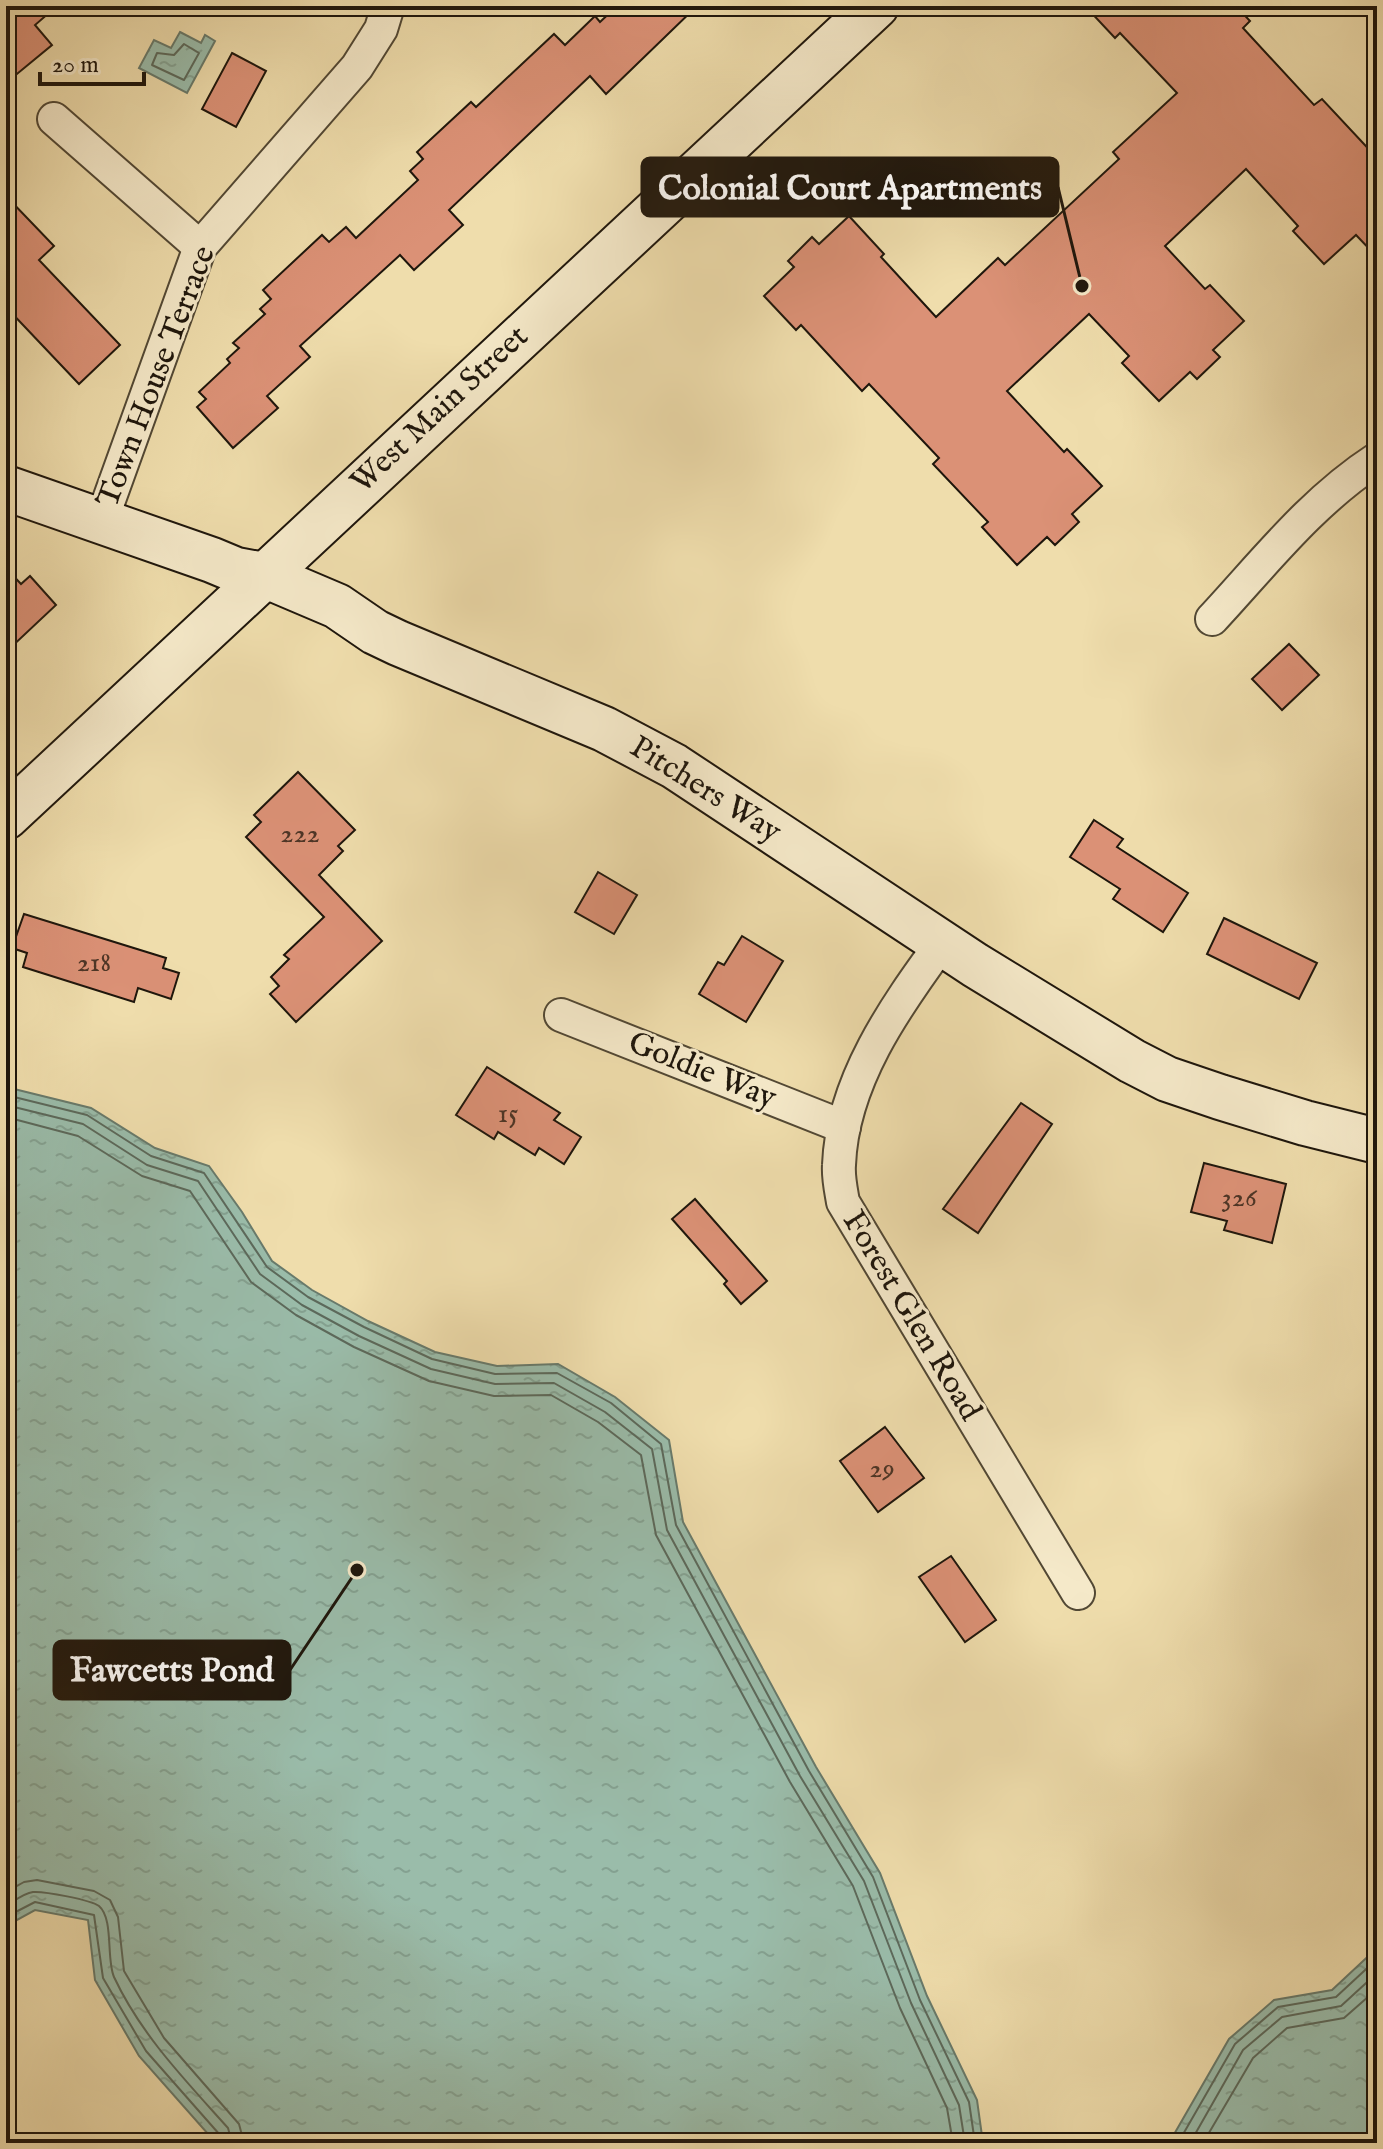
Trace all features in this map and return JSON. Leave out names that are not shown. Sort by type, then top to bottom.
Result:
[{"type":"main road","name":"West Main Street","points":[[6,817],[876,6]]},
{"type":"main road","name":"Pitchers Way","points":[[6,488],[236,570],[264,575],[337,606],[375,632],[398,643],[575,716],[642,749],[718,794],[1067,1023],[1167,1079],[1305,1123],[1377,1141]]},
{"type":"street","name":"Town House Terrace","points":[[101,522],[200,247],[357,67],[381,29],[388,6]]},
{"type":"street","points":[[54,119],[200,247]]},
{"type":"street","points":[[1212,619],[1307,516],[1336,488],[1377,459]]},
{"type":"street","name":"Forest Glen Road","points":[[942,943],[899,1000],[853,1094],[844,1127],[839,1167],[843,1202],[1078,1593]]},
{"type":"street","name":"Goldie Way","points":[[561,1015],[844,1127]]},
{"type":"water","points":[[180,32],[201,43],[205,35],[215,41],[187,93],[139,68],[154,40],[171,48]]},
{"type":"water","points":[[6,1087],[91,1108],[155,1148],[209,1166],[272,1261],[312,1290],[368,1321],[435,1352],[497,1366],[558,1364],[615,1397],[669,1440],[683,1522],[816,1767],[880,1873],[927,1996],[977,2100],[983,2143],[216,2143],[139,2056],[95,1980],[88,1920],[35,1910],[6,1926]]},
{"type":"water","points":[[1377,1948],[1377,2143],[1169,2143],[1229,2039],[1274,2000],[1332,1990]]},
{"type":"building","points":[[6,6],[57,6],[35,25],[52,45],[6,83]]},
{"type":"building","points":[[617,6],[697,6],[606,94],[590,76],[449,210],[463,225],[414,270],[400,255],[300,346],[310,357],[267,396],[278,408],[233,448],[197,407],[206,399],[199,392],[230,363],[227,359],[239,348],[233,343],[265,314],[260,309],[271,299],[263,290],[322,235],[329,242],[346,227],[356,238],[418,180],[410,171],[423,159],[417,152],[471,102],[476,107],[554,34],[565,45],[595,16],[600,22]]},
{"type":"building","points":[[1085,6],[1236,6],[1250,21],[1243,28],[1314,105],[1322,99],[1377,158],[1377,257],[1356,235],[1324,264],[1293,231],[1298,226],[1246,169],[1165,246],[1205,289],[1210,285],[1244,321],[1213,350],[1220,357],[1197,379],[1190,372],[1159,401],[1122,363],[1129,356],[1089,314],[1007,391],[1064,452],[1067,449],[1102,486],[1072,514],[1079,522],[1055,545],[1047,537],[1017,565],[982,527],[988,522],[933,464],[939,458],[869,384],[862,391],[801,325],[796,330],[764,296],[794,267],[788,261],[812,237],[819,244],[849,216],[884,254],[881,257],[936,317],[998,258],[1005,265],[1119,159],[1113,152],[1177,93],[1120,33],[1115,38]]},
{"type":"building","points":[[232,53],[266,71],[236,127],[202,109]]},
{"type":"building","points":[[6,196],[54,246],[39,260],[120,345],[79,384],[6,307]]},
{"type":"building","points":[[6,568],[21,584],[30,576],[56,605],[6,652]]},
{"type":"building","points":[[1289,644],[1319,675],[1282,710],[1252,679]]},
{"type":"building","points":[[298,772],[355,830],[338,846],[343,851],[319,875],[382,941],[296,1022],[270,994],[279,986],[271,977],[289,959],[284,955],[324,917],[246,837],[261,822],[254,815]]},
{"type":"building","points":[[1094,820],[1123,839],[1117,847],[1188,893],[1163,932],[1113,899],[1120,889],[1070,857]]},
{"type":"building","points":[[598,872],[637,895],[614,934],[575,912]]},
{"type":"building","points":[[24,914],[166,958],[163,968],[179,973],[171,999],[138,988],[134,1002],[23,967],[27,953],[12,948]]},
{"type":"building","points":[[1224,918],[1317,963],[1299,999],[1207,954]]},
{"type":"building","points":[[742,936],[783,961],[746,1022],[699,994],[718,962],[724,965]]},
{"type":"building","points":[[487,1067],[560,1113],[554,1120],[581,1137],[564,1164],[539,1148],[535,1155],[498,1132],[494,1139],[456,1115]]},
{"type":"building","points":[[1021,1103],[1052,1124],[978,1233],[943,1209]]},
{"type":"building","points":[[1204,1163],[1286,1184],[1272,1243],[1224,1230],[1227,1221],[1191,1212]]},
{"type":"building","points":[[695,1199],[767,1281],[741,1304],[724,1284],[727,1281],[672,1219]]},
{"type":"building","points":[[885,1427],[924,1478],[878,1512],[840,1461]]},
{"type":"building","points":[[951,1556],[996,1620],[965,1642],[919,1577]]},
{"type":"place","name":"Colonial Court Apartments","points":[[1082,286]]},
{"type":"place","name":"Fawcetts Pond","points":[[357,1570]]}]
